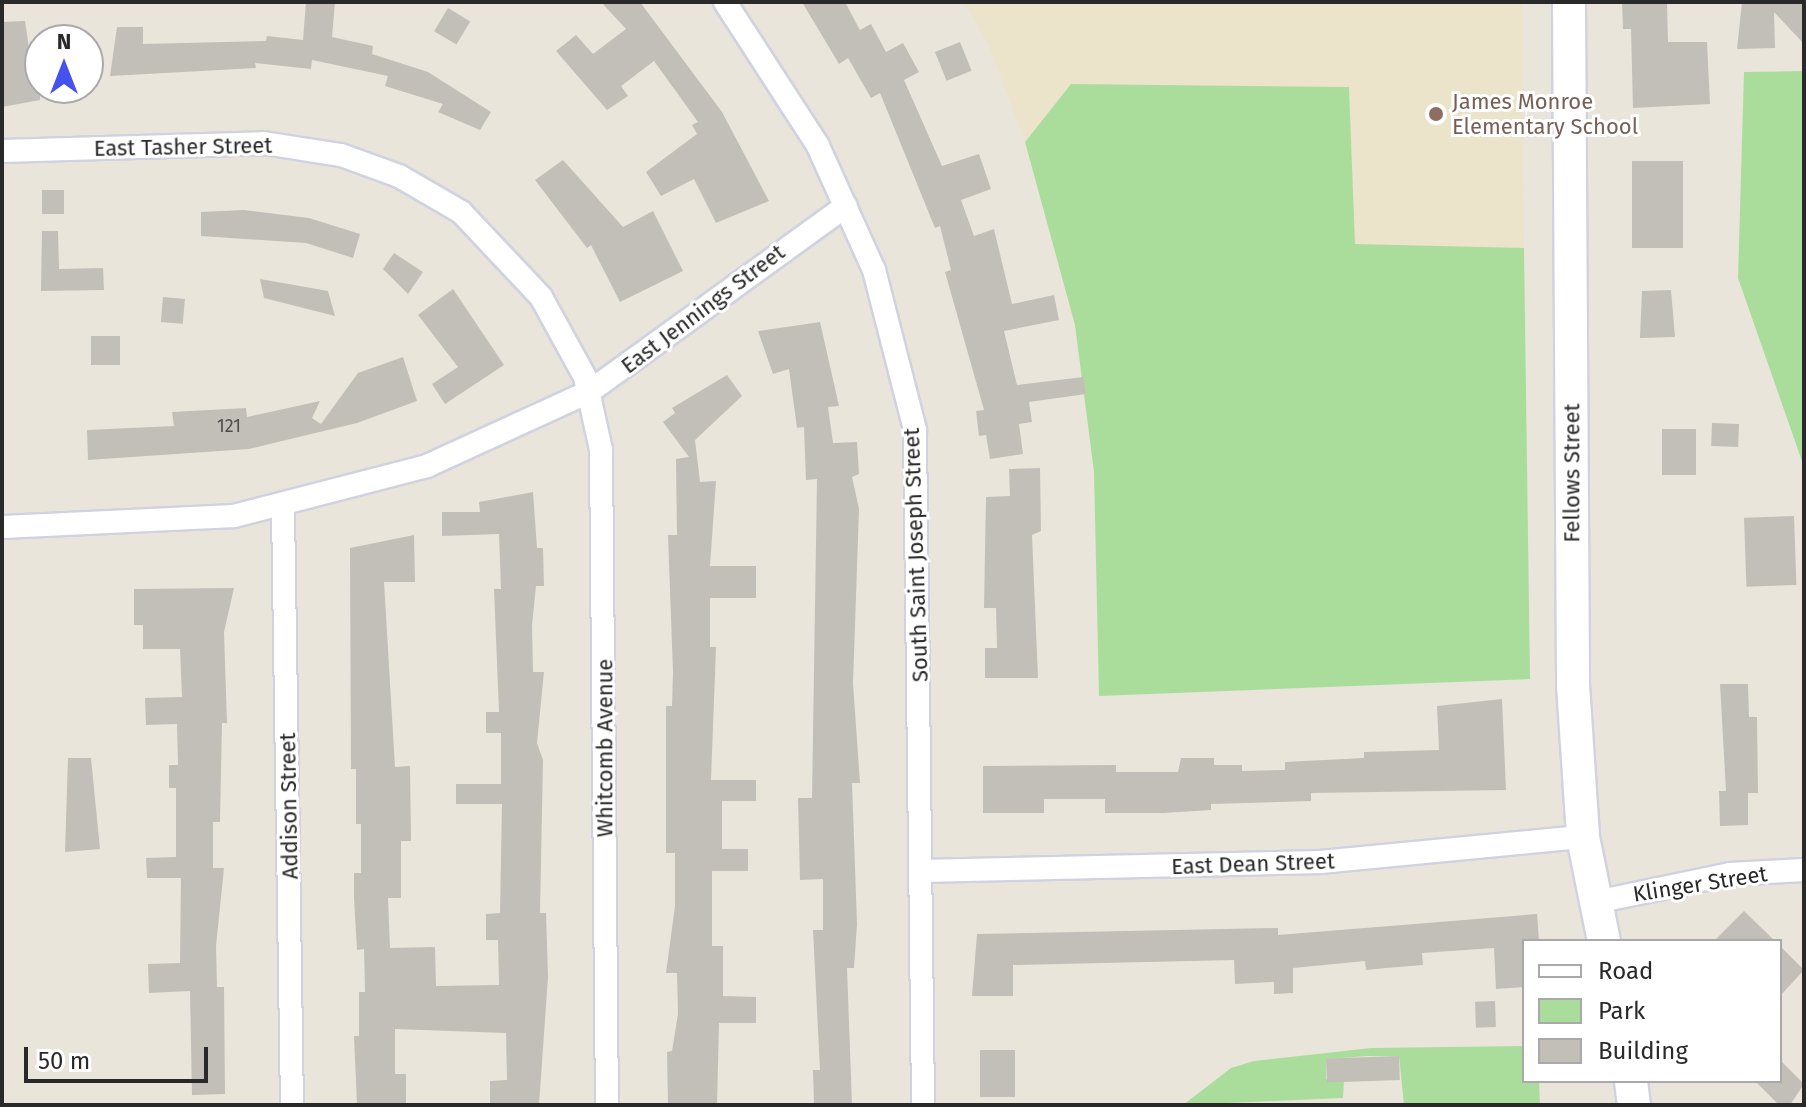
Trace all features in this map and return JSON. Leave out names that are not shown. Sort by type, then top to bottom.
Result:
[{"type":"street","name":"South Saint Joseph Street","points":[[725,2],[769,63],[846,206],[887,307],[915,430],[923,1105]]},
{"type":"street","name":"Fellows Street","points":[[1569,2],[1573,685],[1583,837],[1604,939]]},
{"type":"street","name":"East Tasher Street","points":[[2,151],[264,143],[372,165],[451,206],[503,250],[541,297],[589,392]]},
{"type":"street","name":"East Jennings Street","points":[[2,527],[184,522],[283,508],[427,466],[589,392],[846,206]]},
{"type":"street","name":"Whitcomb Avenue","points":[[589,392],[604,487],[607,1105]]},
{"type":"street","name":"Addison Street","points":[[283,508],[292,1105]]},
{"type":"street","name":"East Dean Street","points":[[921,871],[1321,862],[1583,837]]},
{"type":"street","name":"Klinger Street","points":[[1596,902],[1730,874],[1804,870]]},
{"type":"street","points":[[1631,1083],[1634,1105]]},
{"type":"shaded area","name":"James Monroe Elementary School","points":[[963,2],[1522,2],[1524,248],[1355,244],[1349,87],[1071,84],[1025,142],[988,44]]},
{"type":"green space","points":[[1804,71],[1804,467],[1738,278],[1744,72]]},
{"type":"green space","points":[[1071,84],[1349,87],[1355,244],[1524,248],[1530,679],[1099,696],[1094,472],[1075,325],[1025,142]]},
{"type":"green space","points":[[1522,1046],[1522,1083],[1539,1083],[1540,1105],[1404,1105],[1399,1056],[1368,1056],[1326,1059],[1326,1079],[1344,1080],[1343,1098],[1183,1105],[1231,1068],[1254,1061],[1371,1048]]},
{"type":"building","points":[[306,2],[335,2],[332,37],[373,46],[372,54],[428,72],[491,112],[480,130],[438,112],[443,104],[385,86],[388,76],[312,60],[311,69],[255,63],[256,68],[110,76],[117,27],[143,27],[143,44],[266,41],[267,36],[303,40]]},
{"type":"building","points":[[601,2],[640,2],[722,112],[769,201],[716,223],[694,179],[661,196],[646,172],[697,134],[692,125],[698,122],[654,61],[621,86],[628,96],[607,110],[556,51],[576,35],[593,54],[626,29]]},
{"type":"building","points":[[802,2],[845,2],[860,30],[871,24],[886,52],[903,43],[919,72],[904,80],[942,166],[979,154],[991,189],[961,200],[974,236],[994,229],[1012,304],[1054,295],[1059,320],[1004,331],[1017,385],[1083,377],[1086,394],[1029,402],[1032,422],[1019,424],[1023,454],[990,459],[986,435],[979,436],[976,411],[984,410],[945,272],[951,270],[940,226],[935,228],[880,93],[871,98],[848,58],[839,64]]},
{"type":"building","points":[[1622,2],[1667,2],[1668,42],[1707,42],[1710,104],[1633,108],[1631,29],[1623,29]]},
{"type":"building","points":[[1742,2],[1804,2],[1804,44],[1774,12],[1775,48],[1737,49]]},
{"type":"building","points":[[448,8],[470,21],[456,45],[434,31]]},
{"type":"building","points":[[25,21],[25,24],[24,103],[2,107],[2,22]]},
{"type":"building","points":[[960,42],[972,71],[947,81],[935,52]]},
{"type":"building","points":[[563,160],[623,227],[653,211],[683,271],[620,302],[591,245],[587,248],[535,180]]},
{"type":"building","points":[[1632,161],[1683,161],[1683,248],[1632,248]]},
{"type":"building","points":[[42,190],[64,190],[64,214],[42,214]]},
{"type":"building","points":[[244,210],[309,218],[360,234],[353,258],[306,243],[201,236],[201,212]]},
{"type":"building","points":[[42,231],[58,231],[59,269],[103,268],[104,290],[41,291]]},
{"type":"building","points":[[394,253],[423,272],[408,294],[383,269]]},
{"type":"building","points":[[260,279],[328,291],[335,316],[264,298]]},
{"type":"building","points":[[453,289],[504,365],[445,404],[432,384],[458,367],[418,315]]},
{"type":"building","points":[[1671,290],[1675,337],[1640,338],[1642,291]]},
{"type":"building","points":[[163,297],[185,299],[183,324],[161,322]]},
{"type":"building","points":[[820,322],[839,406],[828,407],[833,443],[857,442],[859,474],[852,477],[859,509],[853,683],[860,783],[852,783],[857,924],[854,968],[847,968],[852,1105],[814,1105],[813,1070],[820,1070],[813,930],[823,930],[823,879],[800,880],[798,798],[812,798],[817,479],[806,480],[804,427],[797,428],[789,369],[773,374],[758,331]]},
{"type":"building","points":[[91,336],[120,336],[120,365],[91,365]]},
{"type":"building","points":[[403,357],[417,401],[357,423],[249,449],[88,460],[87,430],[174,426],[172,412],[246,408],[247,417],[320,401],[312,418],[321,424],[358,373]]},
{"type":"building","points":[[727,375],[742,396],[695,440],[700,482],[716,481],[710,566],[756,566],[756,598],[710,598],[710,647],[716,647],[711,780],[756,780],[756,801],[722,801],[722,849],[748,849],[748,871],[712,871],[712,946],[723,946],[723,996],[756,997],[756,1023],[719,1023],[717,1105],[668,1105],[667,1052],[672,1051],[678,1014],[677,973],[666,973],[675,906],[675,853],[666,853],[666,706],[672,706],[673,672],[668,535],[677,535],[676,459],[689,457],[663,422],[675,413],[672,408]]},
{"type":"building","points":[[1712,423],[1739,424],[1738,447],[1711,446]]},
{"type":"building","points":[[1662,429],[1696,429],[1696,475],[1662,475]]},
{"type":"building","points":[[1040,468],[1041,531],[1032,535],[1038,678],[985,678],[985,648],[997,648],[996,608],[984,608],[986,497],[1010,496],[1009,469]]},
{"type":"building","points":[[533,492],[537,548],[543,548],[544,586],[536,586],[532,625],[533,672],[544,672],[537,743],[543,760],[540,913],[546,913],[548,977],[539,1105],[490,1105],[490,1081],[507,1080],[506,1033],[395,1029],[395,1074],[406,1074],[406,1105],[357,1105],[354,1036],[359,1036],[359,992],[365,992],[364,949],[357,950],[354,898],[354,873],[361,873],[361,824],[356,824],[356,769],[351,769],[350,548],[414,535],[415,582],[384,582],[395,767],[410,766],[411,841],[401,841],[401,898],[388,898],[390,948],[435,947],[436,986],[499,985],[498,940],[486,940],[486,914],[500,913],[502,804],[456,804],[456,784],[501,784],[501,733],[486,733],[486,712],[499,712],[494,589],[501,589],[499,534],[442,536],[442,512],[480,512],[479,502]]},
{"type":"building","points":[[1794,516],[1796,585],[1746,587],[1744,518]]},
{"type":"building","points":[[234,588],[224,632],[227,723],[222,723],[220,822],[213,822],[213,868],[224,868],[216,946],[217,987],[224,987],[225,1094],[192,1095],[190,991],[149,993],[148,964],[180,963],[181,878],[147,878],[146,858],[176,857],[176,788],[169,788],[169,765],[178,765],[177,724],[146,725],[145,698],[182,697],[180,649],[143,649],[143,625],[134,625],[134,589]]},
{"type":"building","points":[[1720,684],[1748,684],[1749,717],[1757,717],[1758,793],[1748,793],[1748,825],[1720,826],[1719,791],[1726,791]]},
{"type":"building","points":[[1502,699],[1506,790],[1311,793],[1311,801],[1211,804],[1211,810],[1163,813],[1105,813],[1105,799],[1044,799],[1044,813],[983,813],[983,766],[1116,765],[1116,772],[1178,772],[1181,758],[1214,758],[1214,765],[1242,765],[1242,771],[1285,770],[1285,762],[1364,758],[1364,752],[1439,750],[1437,706]]},
{"type":"building","points":[[68,758],[91,758],[100,849],[65,852]]},
{"type":"building","points":[[1744,911],[1773,939],[1716,939]]},
{"type":"building","points":[[1537,914],[1539,939],[1522,939],[1522,987],[1496,989],[1494,948],[1422,953],[1423,965],[1366,970],[1365,961],[1293,968],[1293,993],[1274,994],[1274,982],[1235,984],[1234,960],[1013,965],[1013,996],[972,996],[977,934],[1278,928],[1278,935]]},
{"type":"building","points":[[1782,948],[1804,970],[1782,994]]},
{"type":"building","points":[[1495,1001],[1496,1027],[1476,1028],[1475,1002]]},
{"type":"building","points":[[980,1050],[1015,1050],[1015,1097],[980,1097]]},
{"type":"building","points":[[1399,1056],[1400,1080],[1327,1083],[1326,1059]]},
{"type":"building","points":[[1782,1062],[1804,1084],[1790,1105],[1779,1105],[1757,1083],[1782,1083]]},
{"type":"place","name":"James Monroe Elementary School","points":[[1436,114]]}]
